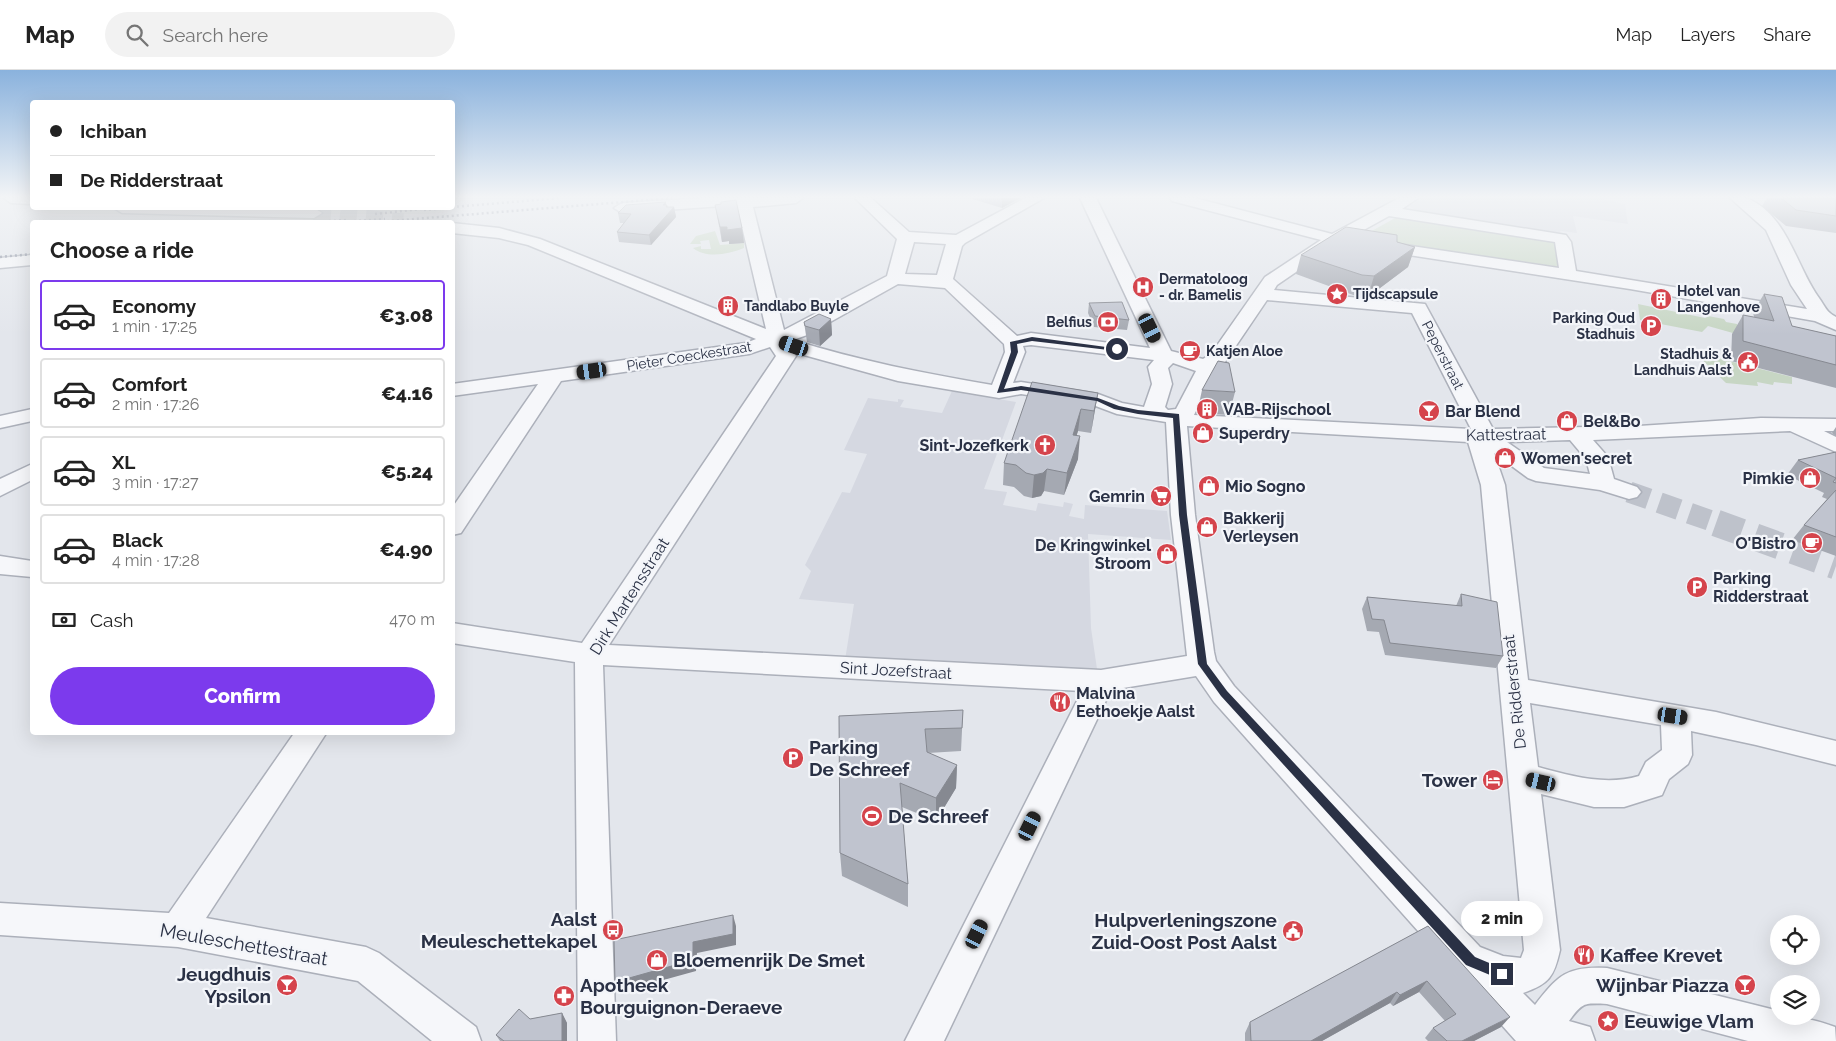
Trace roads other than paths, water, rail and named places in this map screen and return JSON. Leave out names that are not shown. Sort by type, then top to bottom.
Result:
[{"type":"street","name":"Kattestraat","points":[[537,243],[775,340],[870,368],[999,392],[1021,388],[1098,400],[1117,408],[1164,410],[1199,423],[1481,436],[1639,432],[1791,424],[1836,425]]},
{"type":"street","points":[[753,243],[775,326],[775,340]]},
{"type":"street","points":[[906,243],[895,279],[944,281],[951,284],[1013,342],[1015,352],[999,392]]},
{"type":"street","points":[[944,281],[956,243]]},
{"type":"street","points":[[1110,243],[1164,356],[1164,361],[1158,367],[1183,515],[1203,664],[1224,694],[1539,1037],[1576,1041]]},
{"type":"street","points":[[1201,365],[1212,363],[1218,358],[1261,294],[1272,281],[1328,243]]},
{"type":"street","points":[[1363,243],[1568,274],[1830,320]]},
{"type":"street","points":[[1563,243],[1568,274]]},
{"type":"street","points":[[1782,243],[1788,262],[1805,294],[1816,308],[1830,320]]},
{"type":"street","points":[[0,263],[30,260]]},
{"type":"street","name":"Pieter Coeckestraat","points":[[455,390],[749,348],[800,331],[895,279]]},
{"type":"street","name":"Peperstraat","points":[[1261,294],[1419,308],[1482,429],[1481,436]]},
{"type":"street","points":[[1013,342],[1032,339],[1186,359],[1201,365],[1206,370],[1184,414],[1164,410]]},
{"type":"street","name":"Dirk Martensstraat","points":[[597,1041],[589,654],[786,356],[775,340]]},
{"type":"street","points":[[455,523],[553,377]]},
{"type":"street","points":[[0,422],[30,415]]},
{"type":"street","points":[[1791,424],[1836,445]]},
{"type":"street","points":[[1575,433],[1597,457],[1604,483]]},
{"type":"street","points":[[1481,436],[1508,451],[1536,473],[1604,483],[1629,492]]},
{"type":"street","name":"De Ridderstraat","points":[[1470,961],[1502,974],[1517,976],[1534,969],[1542,956],[1493,485],[1480,442],[1481,436]]},
{"type":"street","points":[[0,489],[30,472]]},
{"type":"street","points":[[455,489],[478,491]]},
{"type":"street","points":[[0,565],[30,569]]},
{"type":"street","name":"Sint Jozefstraat","points":[[455,633],[589,654],[1101,681],[1203,664]]},
{"type":"street","points":[[924,1041],[1101,681]]},
{"type":"street","points":[[1514,689],[1673,716],[1799,742],[1836,753]]},
{"type":"street","points":[[1524,778],[1594,794],[1624,794],[1650,786],[1657,771],[1677,756],[1676,725],[1673,716]]},
{"type":"street","points":[[178,930],[310,735]]},
{"type":"street","name":"Meuleschettestraat","points":[[0,919],[178,930],[366,965],[462,1041]]},
{"type":"street","points":[[1539,1037],[1568,992],[1584,985],[1607,986],[1821,1041]]},
{"type":"tunnel","points":[[1629,492],[1720,524]]},
{"type":"tunnel","points":[[1716,523],[1836,566]]},
{"type":"railway","points":[[0,257],[30,254]]},
{"type":"place","name":"Dermatoloog - dr. Bamelis","points":[[1143,287]]},
{"type":"place","name":"Tijdscapsule","points":[[1337,294]]},
{"type":"place","name":"Hotel van Langenhove","points":[[1661,299]]},
{"type":"place","name":"Tandlabo Buyle","points":[[728,306]]},
{"type":"place","name":"Belfius","points":[[1108,322]]},
{"type":"place","name":"Parking Oud Stadhuis","points":[[1651,326]]},
{"type":"place","name":"Katjen Aloe","points":[[1190,351]]},
{"type":"place","name":"Stadhuis & Landhuis Aalst","points":[[1748,362]]},
{"type":"place","name":"VAB-Rijschool","points":[[1207,409]]},
{"type":"place","name":"Bar Blend","points":[[1429,411]]},
{"type":"place","name":"Bel&Bo","points":[[1567,421]]},
{"type":"place","name":"Superdry","points":[[1203,433]]},
{"type":"place","name":"Sint-Jozefkerk","points":[[1045,445]]},
{"type":"place","name":"Women'secret","points":[[1505,458]]},
{"type":"place","name":"Pimkie","points":[[1810,478]]},
{"type":"place","name":"Mio Sogno","points":[[1209,486]]},
{"type":"place","name":"Gemrin","points":[[1161,496]]},
{"type":"place","name":"Bakkerij Verleysen","points":[[1207,527]]},
{"type":"place","name":"O'Bistro","points":[[1812,543]]},
{"type":"place","name":"De Kringwinkel Stroom","points":[[1167,554]]},
{"type":"place","name":"Parking Ridderstraat","points":[[1697,587]]},
{"type":"place","name":"Malvina Eethoekje Aalst","points":[[1060,702]]},
{"type":"place","name":"Parking De Schreef","points":[[793,758]]},
{"type":"place","name":"Tower","points":[[1493,780]]},
{"type":"place","name":"De Schreef","points":[[872,816]]},
{"type":"place","name":"Aalst Meuleschettekapel","points":[[613,930]]},
{"type":"place","name":"Hulpverleningszone Zuid-Oost Post Aalst","points":[[1293,931]]},
{"type":"place","name":"Kaffee Krevet","points":[[1584,955]]},
{"type":"place","name":"Bloemenrijk De Smet","points":[[657,960]]},
{"type":"place","name":"Jeugdhuis Ypsilon","points":[[287,985]]},
{"type":"place","name":"Wijnbar Piazza","points":[[1745,985]]},
{"type":"place","name":"Apotheek Bourguignon-Deraeve","points":[[564,996]]},
{"type":"place","name":"Eeuwige Vlam","points":[[1608,1021]]}]
